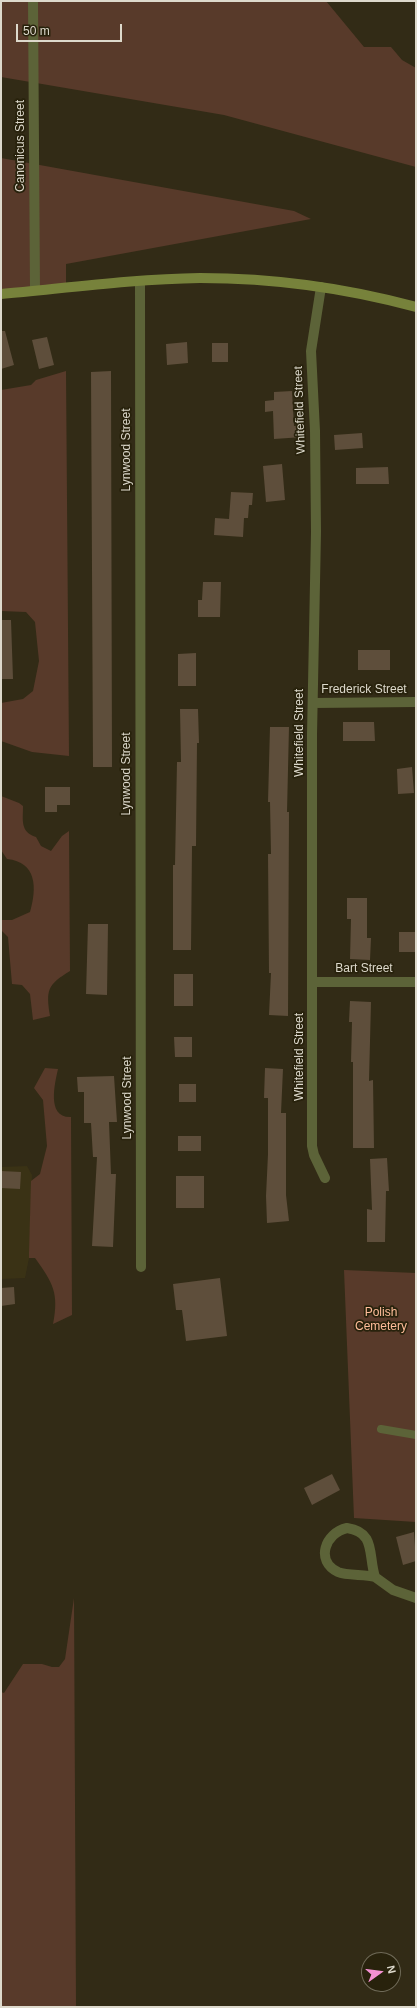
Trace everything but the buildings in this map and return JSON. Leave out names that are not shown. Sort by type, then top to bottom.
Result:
[{"type":"main road","points":[[1,294],[140,281],[189,278],[237,279],[321,287],[374,296],[416,307]]},
{"type":"street","name":"Canonicus Street","points":[[34,1],[35,290]]},
{"type":"street","name":"Lynwood Street","points":[[140,281],[141,1267]]},
{"type":"street","name":"Whitefield Street","points":[[321,287],[311,351],[315,431],[316,532],[313,703],[312,1146],[314,1155],[325,1178]]},
{"type":"street","name":"Frederick Street","points":[[313,703],[416,702]]},
{"type":"street","name":"Bart Street","points":[[313,982],[416,982]]},
{"type":"street","points":[[375,1577],[371,1564],[370,1545],[361,1532],[347,1528],[333,1534],[326,1547],[327,1561],[338,1572],[375,1577],[393,1590],[416,1598]]},
{"type":"lane","points":[[381,1429],[416,1435]]},
{"type":"shaded area","points":[[27,1166],[32,1175],[29,1258],[25,1278],[1,1279],[1,1167]]},
{"type":"green space","points":[[1,1],[326,1],[364,47],[391,47],[402,60],[416,68],[416,167],[224,115],[1,77]]},
{"type":"green space","points":[[1,158],[294,211],[311,219],[66,264],[66,286],[1,296]]},
{"type":"green space","points":[[66,371],[69,756],[32,752],[1,741],[1,703],[23,699],[33,691],[39,661],[35,622],[26,612],[1,611],[1,390],[31,385],[36,380]]},
{"type":"green space","points":[[1,796],[23,806],[23,821],[25,829],[31,835],[36,837],[41,846],[51,851],[62,836],[69,831],[70,971],[57,980],[50,989],[48,1000],[50,1016],[33,1020],[30,994],[22,985],[12,984],[8,937],[1,930],[1,920],[12,920],[30,912],[34,894],[34,885],[29,871],[24,865],[17,861],[7,859],[1,850]]},
{"type":"green space","points":[[45,1068],[58,1069],[54,1091],[55,1106],[58,1112],[63,1116],[71,1117],[72,1315],[53,1324],[55,1313],[55,1296],[53,1289],[46,1274],[35,1258],[29,1258],[31,1181],[40,1174],[47,1146],[43,1100],[34,1088]]},
{"type":"green space","name":"Polish Cemetery","points":[[344,1270],[416,1273],[416,1522],[354,1518]]},
{"type":"green space","points":[[74,1598],[76,2007],[1,2007],[1,1692],[4,1693],[23,1664],[42,1664],[52,1667],[59,1667],[65,1659]]}]
